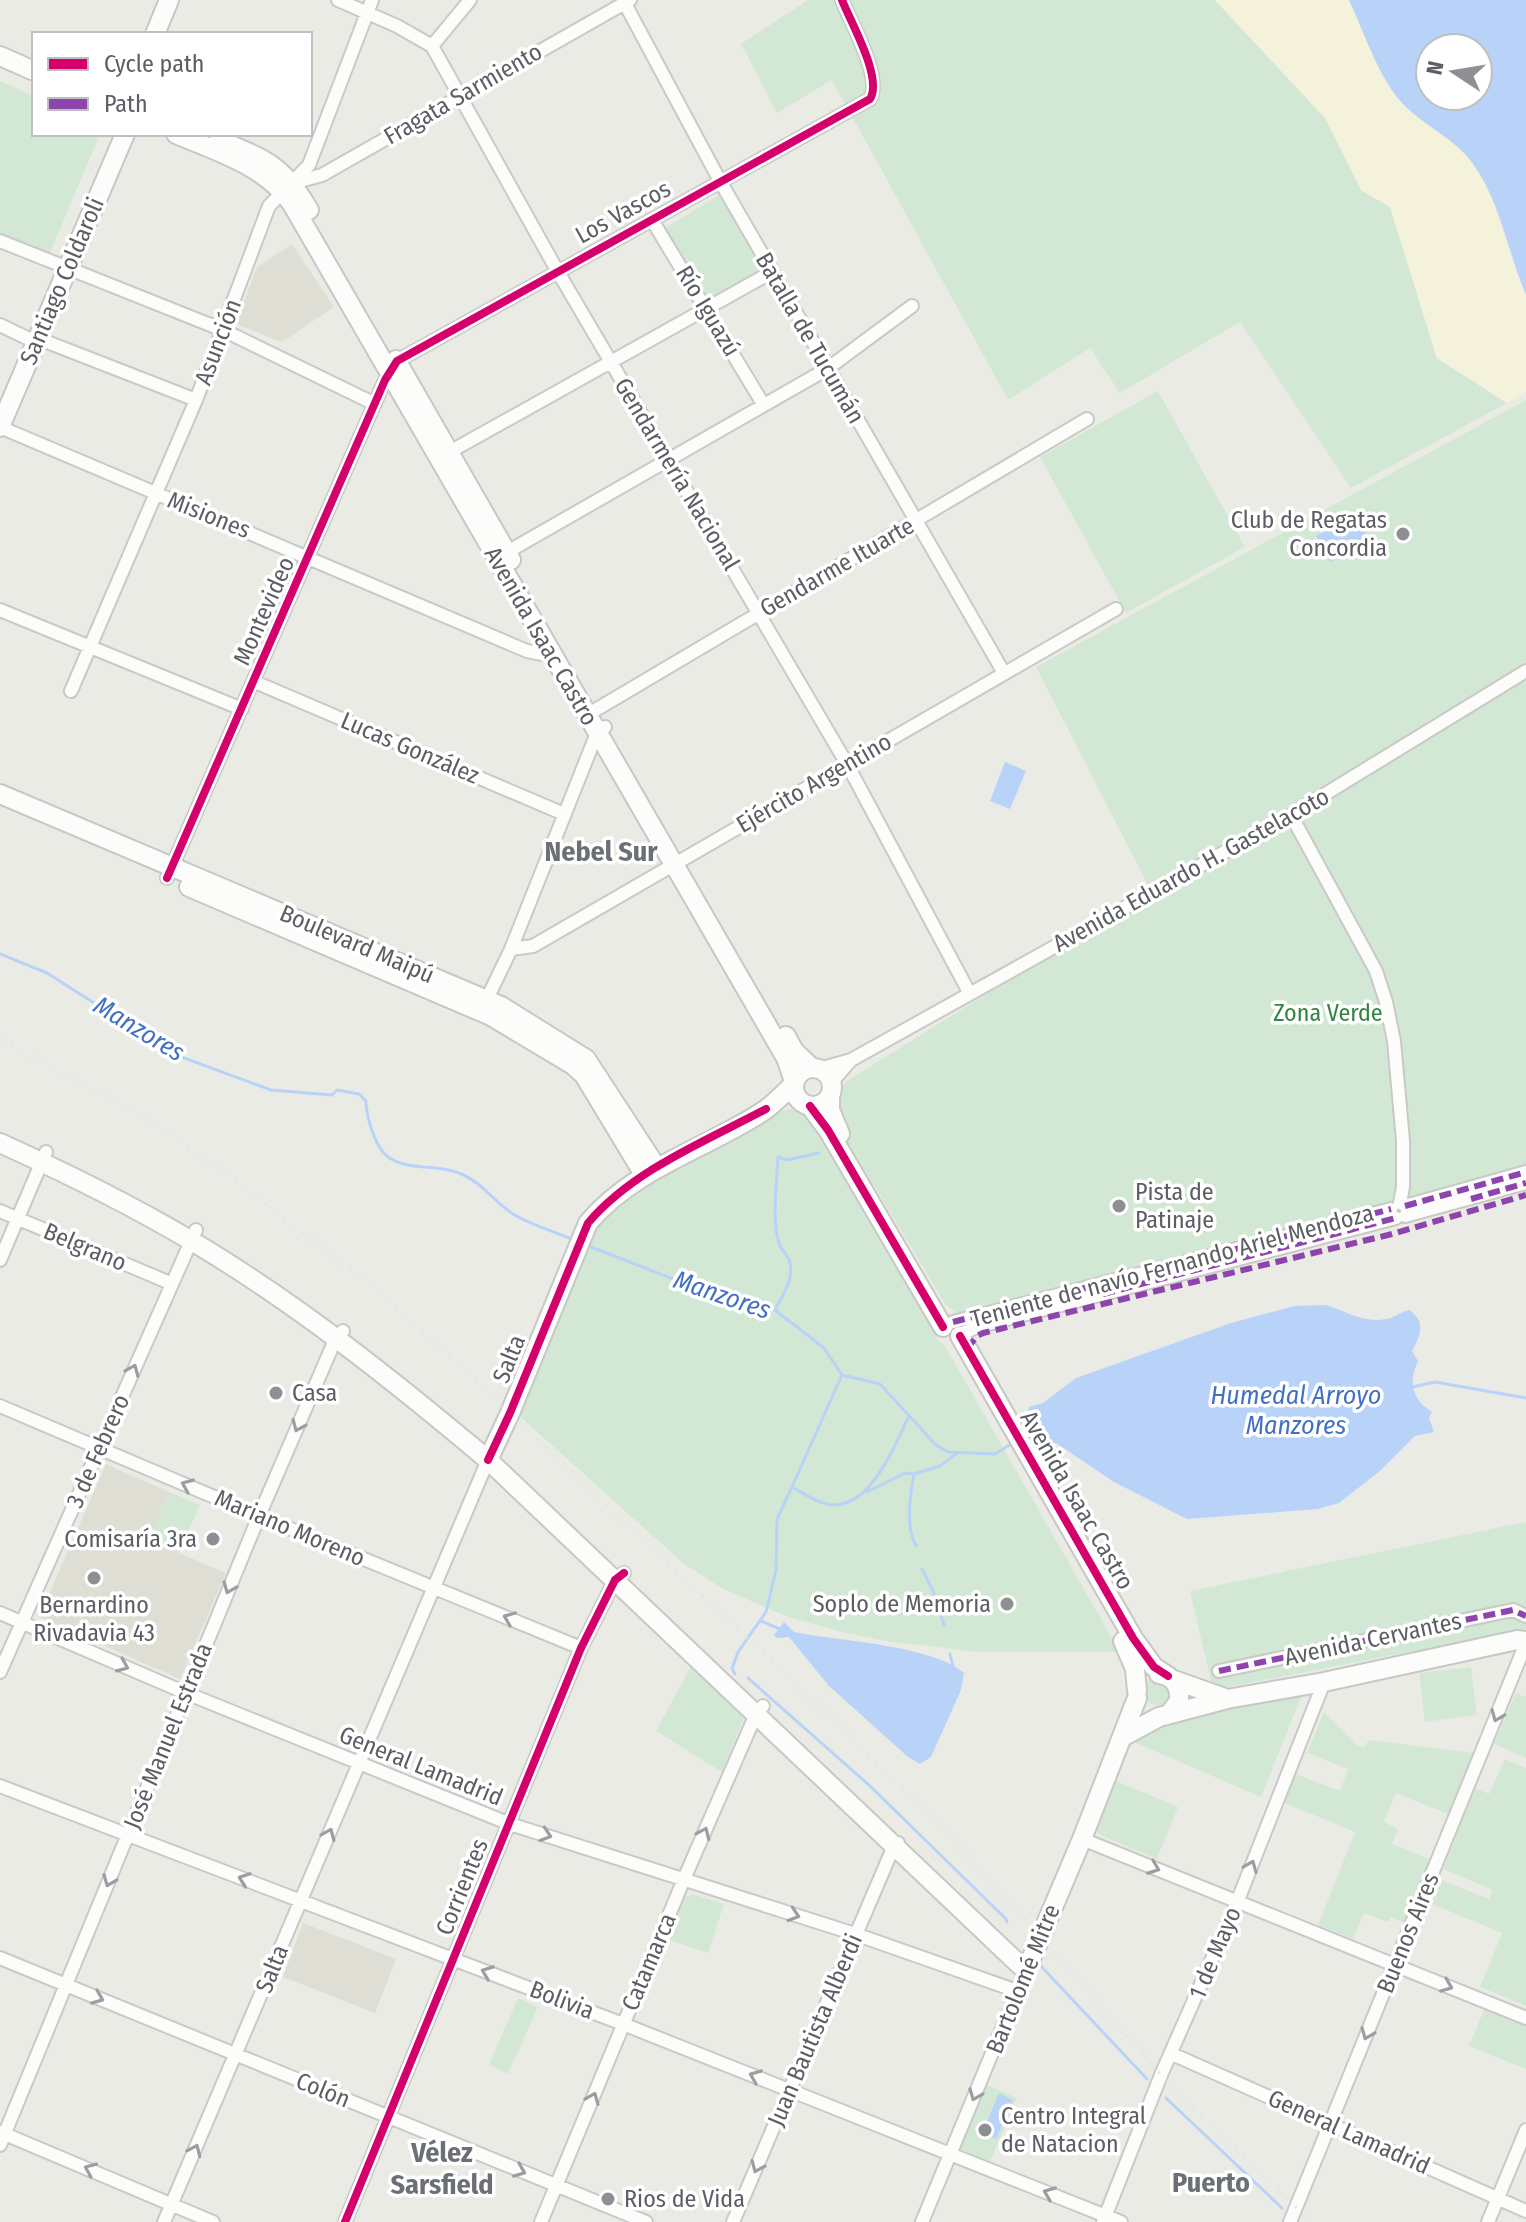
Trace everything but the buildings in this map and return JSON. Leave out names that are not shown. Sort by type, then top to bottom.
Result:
[{"type":"main road","points":[[156,32],[169,0]]},
{"type":"main road","points":[[167,32],[180,0]]},
{"type":"main road","points":[[0,45],[32,59]]},
{"type":"main road","points":[[0,56],[32,70]]},
{"type":"main road","name":"Santiago Coldaroli","points":[[0,427],[111,136]]},
{"type":"main road","name":"Santiago Coldaroli","points":[[62,265],[124,136]]},
{"type":"main road","points":[[181,136],[253,168],[288,188]]},
{"type":"main road","points":[[211,136],[261,157],[288,188]]},
{"type":"main road","name":"Avenida Isaac Castro","points":[[288,188],[678,862],[794,1051],[823,1079],[836,1127],[1044,1493],[1141,1651],[1154,1667],[1171,1678]]},
{"type":"main road","name":"Santiago Coldaroli","points":[[0,403],[35,339]]},
{"type":"main road","name":"Avenida Isaac Castro","points":[[501,555],[552,656],[591,711]]},
{"type":"main road","name":"Boulevard Maipú","points":[[0,794],[170,872],[484,1006],[584,1075],[651,1172]]},
{"type":"main road","name":"Boulevard Maipú","points":[[0,806],[170,872]]},
{"type":"main road","name":"Avenida Isaac Castro","points":[[678,862],[786,1058],[794,1083]]},
{"type":"main road","points":[[651,1172],[766,1109],[794,1083],[800,1072],[823,1079],[821,1104],[766,1109]]},
{"type":"main road","points":[[794,1083],[795,1095],[806,1105]]},
{"type":"main road","name":"Avenida Isaac Castro","points":[[806,1105],[828,1130],[954,1331]]},
{"type":"main road","points":[[0,1130],[44,1157],[263,1274],[435,1415],[491,1454],[1028,1966]]},
{"type":"main road","points":[[0,1143],[44,1157]]},
{"type":"main road","name":"Salta","points":[[491,1454],[588,1223],[603,1204],[651,1172]]},
{"type":"main road","name":"Avenida Isaac Castro","points":[[1044,1493],[1129,1652],[1135,1669],[1137,1694]]},
{"type":"main road","points":[[1124,1736],[1165,1715],[1227,1699],[1324,1682],[1517,1640],[1526,1642]]},
{"type":"main road","points":[[1165,1715],[1142,1710],[1137,1694],[1148,1676],[1161,1674],[1227,1699]]},
{"type":"main road","points":[[1165,1715],[1179,1701],[1179,1693],[1171,1678]]},
{"type":"main road","name":"Bartolomé Mitre","points":[[1028,1966],[1124,1736],[1137,1694]]},
{"type":"street","points":[[338,0],[370,6],[432,46],[470,0]]},
{"type":"street","name":"Los Vascos","points":[[393,367],[870,99],[874,93],[871,71],[842,0]]},
{"type":"street","name":"Fragata Sarmiento","points":[[288,188],[322,175],[626,1]]},
{"type":"street","name":"Batalla de Tucumán","points":[[626,1],[720,181],[1004,673]]},
{"type":"street","name":"Asunción","points":[[71,691],[196,400],[269,206],[309,165],[370,6]]},
{"type":"street","name":"Gendarmería Nacional","points":[[432,46],[558,272],[847,764],[970,994]]},
{"type":"street","name":"Río Iguazú","points":[[652,220],[763,404]]},
{"type":"street","points":[[0,241],[223,330],[375,404]]},
{"type":"street","points":[[444,456],[772,272]]},
{"type":"street","points":[[501,555],[827,369],[912,306]]},
{"type":"street","points":[[0,325],[196,400]]},
{"type":"street","name":"Montevideo","points":[[170,872],[393,367]]},
{"type":"street","name":"Gendarme Ituarte","points":[[591,711],[1087,419]]},
{"type":"street","name":"Misiones","points":[[0,427],[310,556],[527,651],[552,656]]},
{"type":"street","name":"Ejército Argentino","points":[[511,949],[533,946],[1116,609]]},
{"type":"street","points":[[0,610],[242,709]]},
{"type":"street","name":"Avenida Eduardo H. Gastelacoto","points":[[823,1079],[851,1060],[1291,815],[1526,671]]},
{"type":"street","name":"Lucas González","points":[[255,682],[564,814]]},
{"type":"street","points":[[484,1006],[511,949],[601,730]]},
{"type":"street","points":[[1291,815],[1376,971],[1386,1002],[1394,1041],[1403,1141],[1403,1187],[1399,1210]]},
{"type":"street","name":"Avenida Eduardo H. Gastelacoto","points":[[823,1079],[851,1060]]},
{"type":"street","points":[[0,1260],[44,1157]]},
{"type":"street","name":"Teniente de navío Fernando Ariel Mendoza","points":[[954,1331],[1399,1210],[1526,1172]]},
{"type":"street","name":"Teniente de navío Fernando Ariel Mendoza","points":[[1399,1210],[1526,1183]]},
{"type":"street","name":"Belgrano","points":[[0,1211],[170,1283]]},
{"type":"street","name":"3 de Febrero","points":[[0,1672],[193,1235]]},
{"type":"street","name":"José Manuel Estrada","points":[[2,2137],[259,1516],[339,1336]]},
{"type":"street","name":"Mariano Moreno","points":[[0,1406],[581,1648]]},
{"type":"street","name":"Salta","points":[[164,2222],[491,1454]]},
{"type":"street","name":"Corrientes","points":[[345,2222],[581,1648],[620,1577]]},
{"type":"street","name":"Avenida Cervantes","points":[[1219,1671],[1513,1610],[1526,1616]]},
{"type":"street","name":"General Lamadrid","points":[[0,1613],[186,1693],[510,1824],[855,1934],[1017,1991]]},
{"type":"street","name":"Buenos Aires","points":[[1290,2222],[1526,1642]]},
{"type":"street","name":"1 de Mayo","points":[[1105,2219],[1238,1900],[1324,1682]]},
{"type":"street","name":"Catamarca","points":[[541,2222],[684,1879],[760,1710]]},
{"type":"street","name":"Bolivia","points":[[0,1786],[623,2024],[951,2154],[1105,2219],[1121,2222]]},
{"type":"street","points":[[1082,1839],[1526,2018]]},
{"type":"street","name":"Juan Bautista Alberdi","points":[[733,2222],[855,1934],[897,1844]]},
{"type":"street","name":"Colón","points":[[0,1958],[646,2222]]},
{"type":"street","name":"Bartolomé Mitre","points":[[922,2222],[1028,1966]]},
{"type":"street","name":"General Lamadrid","points":[[1172,2054],[1526,2211]]},
{"type":"street","points":[[1488,2222],[1526,2130]]},
{"type":"street","points":[[2,2137],[213,2222]]},
{"type":"shaded area","points":[[292,244],[334,307],[282,342],[236,324],[257,267]]},
{"type":"shaded area","points":[[106,1464],[169,1492],[149,1540],[226,1573],[180,1679],[39,1617]]},
{"type":"shaded area","points":[[303,1923],[396,1959],[375,2013],[283,1977]]},
{"type":"green space","points":[[808,0],[1215,0],[1325,118],[1361,190],[1390,207],[1437,358],[1507,403],[1351,488],[1240,322],[1120,393],[1090,348],[1008,400],[832,80],[777,113],[741,44]]},
{"type":"green space","points":[[0,81],[32,95],[32,136],[99,136],[45,265],[0,246]]},
{"type":"green space","points":[[720,195],[763,269],[709,302],[665,228]]},
{"type":"green space","points":[[1158,391],[1245,547],[1126,613],[1040,457]]},
{"type":"green space","name":"Zona Verde","points":[[1526,400],[1526,1164],[966,1313],[955,1312],[946,1305],[839,1128],[835,1096],[847,1081],[1151,891],[1036,667]]},
{"type":"green space","points":[[790,1109],[809,1116],[935,1327],[937,1339],[945,1346],[1117,1647],[1115,1652],[978,1652],[886,1641],[788,1617],[723,1589],[683,1563],[516,1413],[600,1219],[657,1175],[773,1114]]},
{"type":"green space","points":[[169,1492],[200,1505],[179,1553],[149,1540]]},
{"type":"green space","points":[[1526,1522],[1526,1629],[1213,1690],[1190,1591]]},
{"type":"green space","points":[[691,1666],[744,1718],[722,1772],[656,1731]]},
{"type":"green space","points":[[1471,1667],[1477,1715],[1425,1722],[1419,1673]]},
{"type":"green space","points":[[1157,1677],[1167,1681],[1171,1691],[1167,1701],[1157,1705],[1147,1701],[1143,1691],[1147,1681]]},
{"type":"green space","points":[[1303,1692],[1261,1797],[1131,1741],[1172,1718]]},
{"type":"green space","points":[[1516,1693],[1526,1697],[1526,1758],[1494,1744]]},
{"type":"green space","points":[[1324,1712],[1363,1748],[1369,1740],[1475,1753],[1450,1815],[1396,1793],[1384,1822],[1398,1829],[1392,1844],[1432,1860],[1406,1924],[1391,1917],[1388,1922],[1364,1913],[1353,1939],[1318,1925],[1355,1832],[1282,1802],[1293,1773],[1340,1791],[1348,1769],[1307,1753]]},
{"type":"green space","points":[[1505,1759],[1526,1768],[1526,2006],[1480,1987],[1502,1933],[1430,1903],[1439,1879],[1489,1899],[1493,1890],[1443,1869],[1475,1788],[1489,1794]]},
{"type":"green space","points":[[1114,1780],[1178,1807],[1157,1859],[1100,1835],[1095,1827]]},
{"type":"green space","points":[[693,1894],[724,1904],[708,1953],[668,1940],[682,1898]]},
{"type":"green space","points":[[518,1998],[538,2007],[508,2074],[489,2065]]},
{"type":"green space","points":[[1484,2010],[1526,2026],[1526,2069],[1469,2046]]},
{"type":"green space","name":"Centro Integral de Natacion","points":[[987,2085],[1017,2098],[990,2162],[961,2149]]},
{"type":"sand","points":[[1215,0],[1349,0],[1388,83],[1422,121],[1471,160],[1488,187],[1526,295],[1526,391],[1507,403],[1437,358],[1390,207],[1361,190],[1325,118]]},
{"type":"water","points":[[1349,0],[1526,0],[1526,295],[1483,179],[1466,155],[1403,104],[1379,69]]},
{"type":"water","points":[[1356,516],[1369,542],[1330,562],[1316,536]]},
{"type":"water","points":[[1005,762],[1026,771],[1010,809],[990,801]]},
{"type":"water","name":"Humedal Arroyo Manzores","points":[[1325,1305],[1370,1320],[1389,1318],[1409,1310],[1415,1315],[1420,1329],[1412,1351],[1418,1361],[1413,1376],[1414,1390],[1420,1402],[1432,1412],[1429,1418],[1434,1432],[1415,1436],[1380,1471],[1339,1503],[1318,1509],[1187,1519],[1114,1482],[1056,1443],[1040,1443],[1037,1427],[1027,1417],[1029,1407],[1043,1403],[1076,1378],[1231,1323],[1294,1306]]},
{"type":"water","points":[[784,1622],[794,1632],[884,1645],[930,1656],[964,1673],[961,1690],[931,1757],[920,1764],[908,1757],[829,1686],[789,1637],[776,1638],[774,1635]]},
{"type":"water","points":[[999,2093],[1013,2100],[996,2139],[982,2133]]},
{"type":"waterway","name":"Manzores","points":[[0,954],[47,973],[176,1055],[271,1090],[332,1095],[337,1090],[359,1094],[366,1101],[375,1139],[388,1157],[404,1164],[459,1173],[474,1181],[513,1214],[575,1240]]},
{"type":"waterway","points":[[775,1310],[787,1288],[791,1269],[777,1237],[775,1202],[778,1157],[787,1160],[819,1153]]},
{"type":"waterway","name":"Manzores","points":[[586,1245],[709,1293],[775,1310],[824,1348],[842,1375],[880,1384],[936,1445],[948,1452],[995,1454],[1014,1442]]},
{"type":"waterway","points":[[792,1487],[842,1375]]},
{"type":"waterway","name":"Manzores","points":[[1408,1388],[1435,1382],[1526,1398]]},
{"type":"waterway","points":[[735,1674],[732,1669],[738,1652],[766,1612],[776,1570],[777,1519],[792,1487],[820,1502],[836,1505],[851,1501],[876,1478],[909,1416]]},
{"type":"waterway","name":"Manzores","points":[[1024,1436],[1038,1427]]},
{"type":"waterway","points":[[916,1546],[909,1520],[914,1474],[940,1466],[957,1453]]},
{"type":"waterway","points":[[867,1492],[905,1473],[914,1474]]},
{"type":"waterway","points":[[922,1569],[944,1625]]},
{"type":"waterway","points":[[761,1621],[780,1629]]},
{"type":"waterway","points":[[950,1654],[953,1666]]},
{"type":"waterway","points":[[748,1678],[869,1785],[1007,1922]]},
{"type":"waterway","points":[[1039,1964],[1147,2079]]},
{"type":"waterway","points":[[1166,2098],[1282,2208]]},
{"type":"railway","points":[[0,1039],[142,1116],[224,1172],[402,1314],[920,1803],[1161,2075],[1311,2222]]},
{"type":"marked path","points":[[1405,1206],[1526,1172]]},
{"type":"marked path","points":[[1471,1199],[1526,1183]]},
{"type":"marked path","points":[[967,1349],[983,1333],[1392,1234],[1526,1195]]},
{"type":"marked path","points":[[953,1322],[1391,1209]]},
{"type":"marked path","points":[[1103,1294],[1396,1218]]},
{"type":"marked path","points":[[1219,1671],[1513,1610],[1526,1616]]},
{"type":"cycle path","points":[[167,878],[385,380],[397,361],[870,99],[873,90],[869,65],[842,0]]},
{"type":"cycle path","points":[[810,1106],[828,1130],[943,1327]]},
{"type":"cycle path","points":[[488,1460],[588,1223],[606,1204],[648,1172],[766,1109]]},
{"type":"cycle path","points":[[960,1336],[1133,1638],[1154,1667],[1168,1676]]},
{"type":"cycle path","points":[[345,2222],[581,1648],[615,1580],[624,1573]]},
{"type":"place","name":"Club de Regatas Concordia","points":[[1403,534]]},
{"type":"place","name":"Pista de Patinaje","points":[[1119,1206]]},
{"type":"place","name":"Casa","points":[[276,1393]]},
{"type":"place","name":"Comisaría 3ra","points":[[213,1539]]},
{"type":"place","name":"Bernardino Rivadavia 43","points":[[94,1578]]},
{"type":"place","name":"Soplo de Memoria","points":[[1007,1604]]},
{"type":"place","name":"Centro Integral de Natacion","points":[[985,2130]]},
{"type":"place","name":"Rios de Vida","points":[[608,2199]]},
{"type":"district","name":"Nebel Sur","points":[[601,851]]},
{"type":"district","name":"Vélez Sarsfield","points":[[442,2168]]},
{"type":"district","name":"Puerto","points":[[1211,2182]]}]
